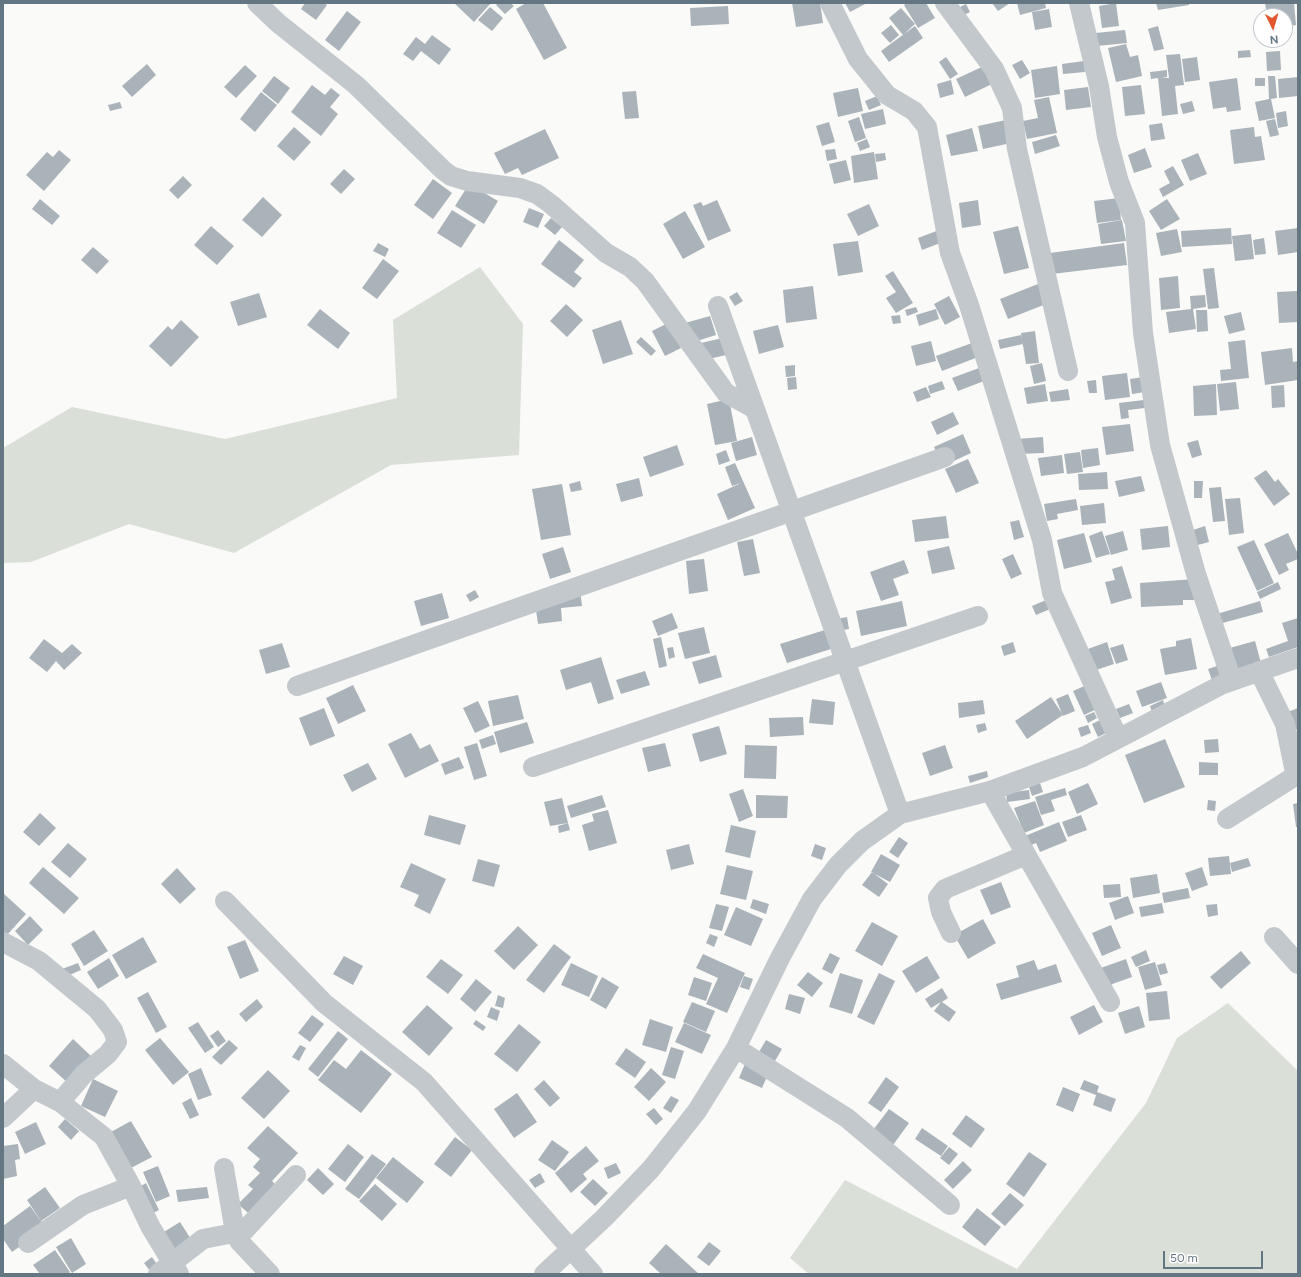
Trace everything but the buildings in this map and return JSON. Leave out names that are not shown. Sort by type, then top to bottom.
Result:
[{"type":"street","points":[[257,3],[278,23],[356,85],[443,170],[451,176],[467,181],[520,188],[537,194],[552,205],[606,253],[630,267],[645,280],[726,393],[755,409]]},
{"type":"street","points":[[830,3],[858,59],[887,95],[914,110],[927,127],[950,253],[969,305],[1042,540],[1052,594],[1118,738]]},
{"type":"street","points":[[945,3],[994,69],[1012,108],[1017,149],[1068,371]]},
{"type":"street","points":[[1079,3],[1098,86],[1107,137],[1119,182],[1134,223],[1143,332],[1160,445],[1196,574],[1232,680]]},
{"type":"street","points":[[718,306],[900,814]]},
{"type":"street","points":[[296,686],[945,457]]},
{"type":"street","points":[[533,767],[978,616]]},
{"type":"street","points":[[544,1274],[604,1218],[655,1163],[697,1111],[736,1048],[780,958],[812,899],[838,865],[862,841],[900,814],[990,791],[1083,757],[1232,680],[1298,658]]},
{"type":"street","points":[[1227,819],[1292,778],[1295,772],[1285,724],[1259,671]]},
{"type":"street","points":[[990,791],[1110,1002]]},
{"type":"street","points":[[951,933],[941,912],[938,898],[945,889],[1026,855]]},
{"type":"street","points":[[225,901],[324,1003],[424,1082],[570,1250],[593,1274]]},
{"type":"street","points":[[1274,937],[1298,964]]},
{"type":"street","points":[[3,942],[39,961],[97,1009],[113,1030],[117,1042],[108,1054],[84,1074],[60,1102]]},
{"type":"street","points":[[736,1048],[847,1118],[950,1205]]},
{"type":"street","points":[[3,1064],[34,1089],[60,1102],[104,1137],[131,1186],[170,1270],[203,1240],[244,1231],[296,1175]]},
{"type":"street","points":[[3,1118],[34,1089]]},
{"type":"street","points":[[224,1168],[235,1232],[239,1241],[270,1274]]},
{"type":"street","points":[[28,1243],[83,1205],[131,1186]]},
{"type":"shaded area","points":[[480,267],[523,324],[519,455],[391,465],[234,553],[129,524],[31,562],[3,563],[3,448],[72,407],[225,439],[397,398],[393,320]]},
{"type":"shaded area","points":[[1228,1003],[1298,1071],[1298,1274],[809,1274],[790,1258],[845,1180],[1017,1269],[1146,1103],[1177,1038]]}]
